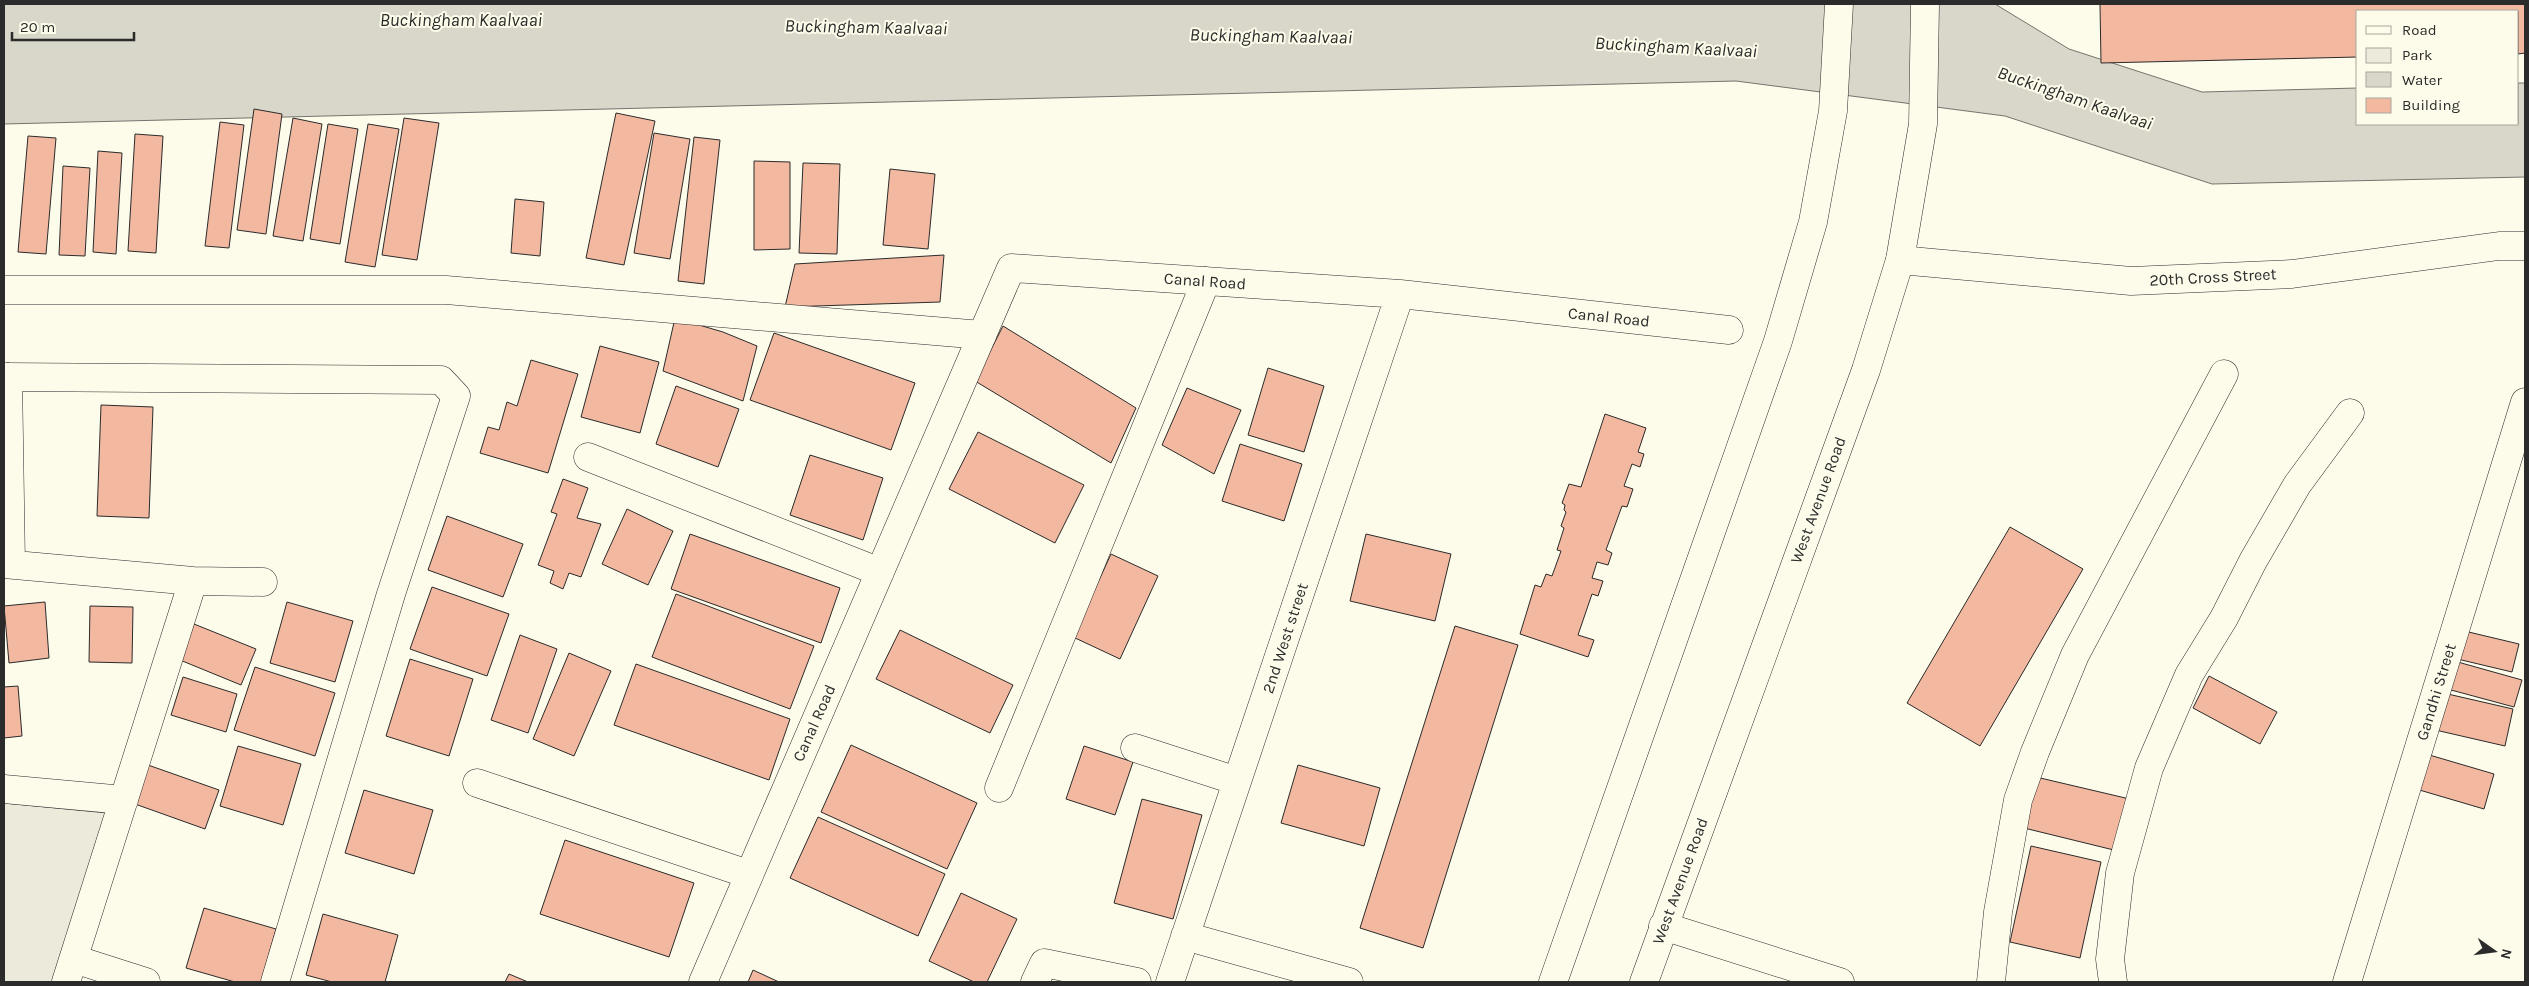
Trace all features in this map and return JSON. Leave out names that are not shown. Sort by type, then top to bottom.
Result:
[{"type":"street","points":[[1553,982],[1778,341],[1813,222],[1833,112],[1839,4]]},
{"type":"street","name":"West Avenue Road","points":[[1644,982],[1866,370],[1900,260],[1923,124],[1925,4]]},
{"type":"street","name":"20th Cross Street","points":[[1900,260],[2131,281],[2292,274],[2499,246],[2525,246]]},
{"type":"street","name":"Canal Road","points":[[703,982],[1011,268],[1400,294],[1729,330]]},
{"type":"street","points":[[999,788],[1206,281]]},
{"type":"street","points":[[4,290],[446,290],[982,335]]},
{"type":"street","name":"2nd West street","points":[[1170,982],[1400,294]]},
{"type":"street","points":[[1991,982],[1998,912],[2018,800],[2035,752],[2075,655],[2224,374]]},
{"type":"street","points":[[263,582],[193,581],[7,564],[6,377],[441,380],[456,396],[391,594],[276,982]]},
{"type":"street","name":"Gandhi Street","points":[[2347,982],[2525,402]]},
{"type":"street","points":[[2113,982],[2110,959],[2120,873],[2153,760],[2188,675],[2224,618],[2253,560],[2297,485],[2350,413]]},
{"type":"street","points":[[588,457],[880,572]]},
{"type":"street","points":[[146,982],[70,971],[193,581]]},
{"type":"street","points":[[1135,748],[1238,781]]},
{"type":"street","points":[[477,784],[748,874]]},
{"type":"street","points":[[4,789],[124,800]]},
{"type":"street","points":[[1663,926],[1840,982]]},
{"type":"street","points":[[1186,936],[1349,982]]},
{"type":"street","points":[[1035,982],[1044,963],[1137,982]]},
{"type":"green space","points":[[4,803],[107,813],[54,982],[4,982]]},
{"type":"water","name":"Buckingham Kaalvaai","points":[[4,4],[1995,4],[2069,49],[2202,92],[2356,88],[2356,125],[2519,125],[2519,83],[2525,83],[2525,177],[2212,184],[2005,116],[1736,81],[4,124]]},
{"type":"building","points":[[2100,4],[2525,4],[2525,53],[2519,54],[2519,10],[2356,10],[2356,57],[2101,63]]},
{"type":"building","points":[[254,109],[282,114],[266,234],[237,230]]},
{"type":"building","points":[[616,113],[655,121],[624,265],[586,258]]},
{"type":"building","points":[[293,118],[322,124],[303,241],[273,236]]},
{"type":"building","points":[[404,118],[439,123],[417,260],[382,255]]},
{"type":"building","points":[[220,122],[244,125],[229,248],[205,246]]},
{"type":"building","points":[[328,124],[358,129],[340,244],[310,239]]},
{"type":"building","points":[[368,124],[399,129],[375,267],[345,262]]},
{"type":"building","points":[[654,133],[690,139],[670,259],[634,253]]},
{"type":"building","points":[[135,134],[163,136],[156,253],[128,251]]},
{"type":"building","points":[[28,136],[56,138],[46,254],[18,252]]},
{"type":"building","points":[[694,137],[720,140],[704,284],[678,281]]},
{"type":"building","points":[[98,151],[122,153],[116,254],[93,252]]},
{"type":"building","points":[[754,161],[790,162],[790,249],[754,250]]},
{"type":"building","points":[[803,163],[840,164],[837,254],[799,253]]},
{"type":"building","points":[[63,166],[90,168],[85,256],[59,255]]},
{"type":"building","points":[[890,169],[935,174],[928,249],[883,245]]},
{"type":"building","points":[[515,199],[544,202],[540,256],[511,253]]},
{"type":"building","points":[[944,255],[940,302],[785,307],[795,264]]},
{"type":"building","points":[[675,318],[723,332],[757,346],[743,401],[663,371]]},
{"type":"building","points":[[1003,326],[1136,408],[1111,463],[975,381]]},
{"type":"building","points":[[774,333],[915,383],[891,450],[750,400]]},
{"type":"building","points":[[600,346],[659,362],[640,433],[581,417]]},
{"type":"building","points":[[531,360],[578,374],[548,473],[480,453],[488,427],[499,430],[507,402],[517,406]]},
{"type":"building","points":[[1268,368],[1324,386],[1304,452],[1248,435]]},
{"type":"building","points":[[676,386],[739,409],[718,467],[656,444]]},
{"type":"building","points":[[1187,388],[1241,410],[1214,474],[1162,445]]},
{"type":"building","points":[[101,405],[153,407],[149,518],[97,516]]},
{"type":"building","points":[[1605,414],[1646,428],[1638,452],[1644,454],[1640,467],[1632,464],[1624,486],[1633,489],[1627,507],[1622,506],[1606,550],[1612,553],[1608,565],[1597,562],[1592,578],[1603,581],[1598,596],[1592,594],[1578,635],[1594,640],[1588,657],[1520,634],[1535,585],[1541,587],[1546,574],[1552,576],[1561,551],[1557,550],[1564,528],[1561,526],[1566,512],[1564,510],[1565,505],[1562,503],[1569,484],[1581,487]]},
{"type":"building","points":[[978,432],[1084,485],[1055,543],[949,489]]},
{"type":"building","points":[[1240,444],[1302,464],[1284,521],[1222,501]]},
{"type":"building","points":[[810,455],[883,478],[863,540],[790,515]]},
{"type":"building","points":[[563,479],[588,488],[577,518],[601,524],[581,577],[569,573],[563,589],[550,583],[554,571],[538,565],[557,514],[551,512]]},
{"type":"building","points":[[627,509],[673,531],[648,585],[602,564]]},
{"type":"building","points":[[447,516],[523,544],[503,597],[428,570]]},
{"type":"building","points":[[2010,527],[2083,569],[1980,746],[1907,703]]},
{"type":"building","points":[[690,534],[840,588],[821,643],[671,589]]},
{"type":"building","points":[[1366,534],[1451,554],[1435,621],[1350,601]]},
{"type":"building","points":[[1111,554],[1158,576],[1120,659],[1073,637]]},
{"type":"building","points":[[432,587],[509,614],[487,676],[410,649]]},
{"type":"building","points":[[676,594],[814,646],[790,709],[652,657]]},
{"type":"building","points":[[45,602],[49,658],[9,663],[4,606]]},
{"type":"building","points":[[287,602],[353,621],[335,682],[270,663]]},
{"type":"building","points":[[90,606],[133,607],[132,663],[89,662]]},
{"type":"building","points":[[194,624],[256,649],[241,685],[180,660]]},
{"type":"building","points":[[1455,626],[1518,645],[1423,948],[1360,928]]},
{"type":"building","points":[[2456,629],[2519,644],[2512,672],[2449,657]]},
{"type":"building","points":[[900,630],[1013,685],[990,733],[876,679]]},
{"type":"building","points":[[520,635],[557,649],[528,733],[491,720]]},
{"type":"building","points":[[569,653],[611,671],[574,756],[533,739]]},
{"type":"building","points":[[410,659],[473,679],[449,756],[386,736]]},
{"type":"building","points":[[2447,659],[2522,680],[2514,707],[2440,687]]},
{"type":"building","points":[[636,664],[790,719],[769,780],[614,725]]},
{"type":"building","points":[[255,667],[335,693],[315,756],[234,730]]},
{"type":"building","points":[[2209,676],[2277,712],[2260,744],[2193,708]]},
{"type":"building","points":[[183,677],[237,694],[226,732],[171,715]]},
{"type":"building","points":[[18,686],[22,736],[4,738],[4,687]]},
{"type":"building","points":[[2439,692],[2513,709],[2505,746],[2431,729]]},
{"type":"building","points":[[851,745],[977,803],[947,869],[821,812]]},
{"type":"building","points":[[238,746],[301,764],[283,825],[220,806]]},
{"type":"building","points":[[1084,746],[1133,762],[1115,815],[1066,799]]},
{"type":"building","points":[[2426,754],[2494,774],[2484,809],[2416,789]]},
{"type":"building","points":[[148,765],[219,790],[205,829],[135,804]]},
{"type":"building","points":[[1298,765],[1380,788],[1364,846],[1281,823]]},
{"type":"building","points":[[2036,777],[2134,800],[2122,852],[2024,828]]},
{"type":"building","points":[[364,790],[433,810],[414,874],[345,853]]},
{"type":"building","points":[[1142,799],[1202,815],[1173,919],[1114,903]]},
{"type":"building","points":[[818,817],[945,874],[918,936],[790,878]]},
{"type":"building","points":[[565,840],[694,883],[669,957],[540,914]]},
{"type":"building","points":[[2031,846],[2101,862],[2080,958],[2010,942]]},
{"type":"building","points":[[961,893],[1017,919],[987,982],[974,982],[929,961]]},
{"type":"building","points":[[204,908],[276,929],[261,982],[235,982],[186,968]]},
{"type":"building","points":[[323,914],[398,935],[385,982],[332,982],[306,975]]},
{"type":"building","points":[[753,970],[779,982],[748,982]]},
{"type":"building","points":[[509,974],[528,982],[505,982]]}]
